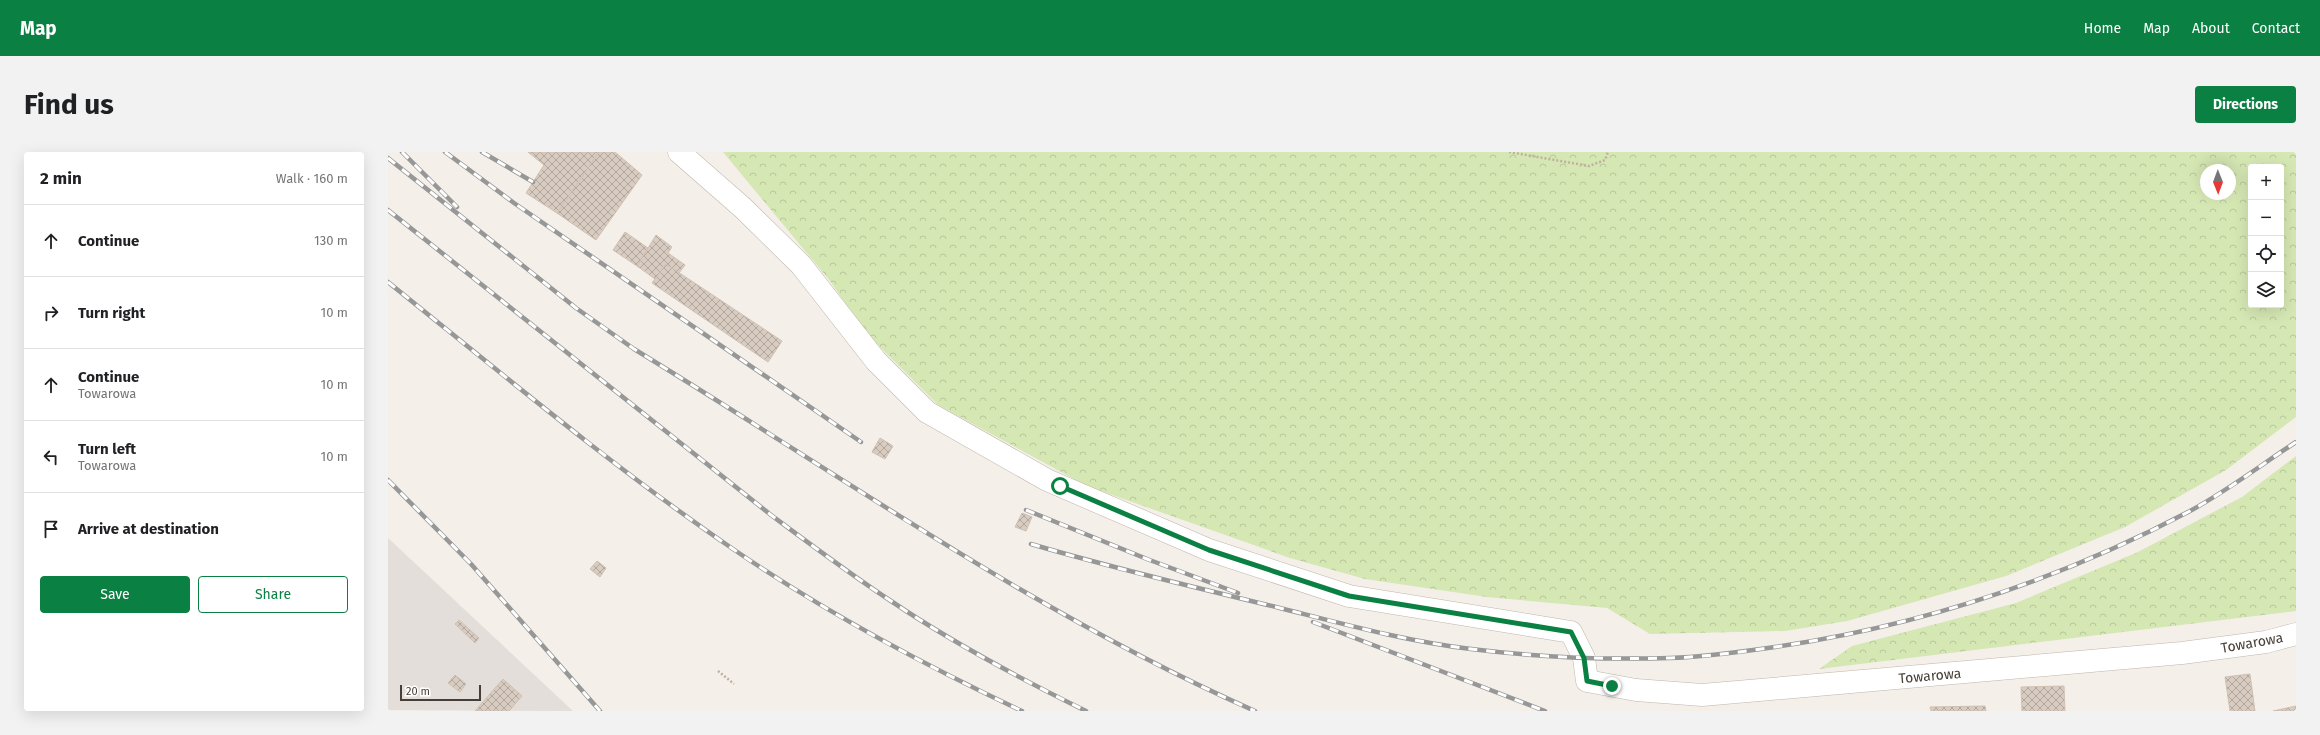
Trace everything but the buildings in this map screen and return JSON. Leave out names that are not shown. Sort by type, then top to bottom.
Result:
[{"type":"street","name":"Towarowa","points":[[679,152],[743,208],[801,265],[876,361],[927,412],[1047,480],[1209,550],[1349,596],[1571,632],[1584,658],[1587,681],[1636,690],[1702,695],[2182,653],[2266,642],[2296,634]]},
{"type":"path","points":[[1509,152],[1589,166],[1605,160],[1608,152]]},
{"type":"path","points":[[718,671],[734,684]]},
{"type":"shaded area","points":[[388,538],[573,711],[388,710]]},
{"type":"green space","points":[[723,152],[2296,152],[2296,417],[2226,470],[2125,527],[2006,576],[1847,621],[1785,631],[1650,634],[1607,608],[1487,597],[1365,579],[1290,558],[1087,486],[938,405],[865,332],[830,281]]},
{"type":"green space","points":[[2296,456],[2296,611],[1819,669],[1852,646],[2016,603],[2138,552],[2242,497]]},
{"type":"railway","points":[[402,152],[457,207]]},
{"type":"railway","points":[[445,152],[514,203],[861,442]]},
{"type":"railway","points":[[482,152],[533,182]]},
{"type":"railway","points":[[388,158],[576,308],[634,349],[1016,587],[1094,631],[1174,673],[1255,711]]},
{"type":"railway","points":[[388,210],[771,515],[845,570],[962,646],[1086,711]]},
{"type":"railway","points":[[388,282],[515,385],[601,452],[688,518],[733,549],[803,594],[874,636],[948,675],[1022,711]]},
{"type":"railway","points":[[1031,544],[1122,569],[1348,625],[1446,646],[1495,652],[1570,657],[1645,659],[1696,657],[1775,647],[1829,638],[1936,613],[1988,597],[2091,558],[2141,536],[2204,503],[2296,442]]},
{"type":"railway","points":[[388,480],[471,564],[600,711]]},
{"type":"railway","points":[[1026,510],[1147,559],[1238,593]]},
{"type":"railway","points":[[1313,622],[1545,711]]},
{"type":"route","points":[[1060,486],[1209,550],[1349,596],[1571,632],[1584,658],[1587,681],[1612,686]]}]
